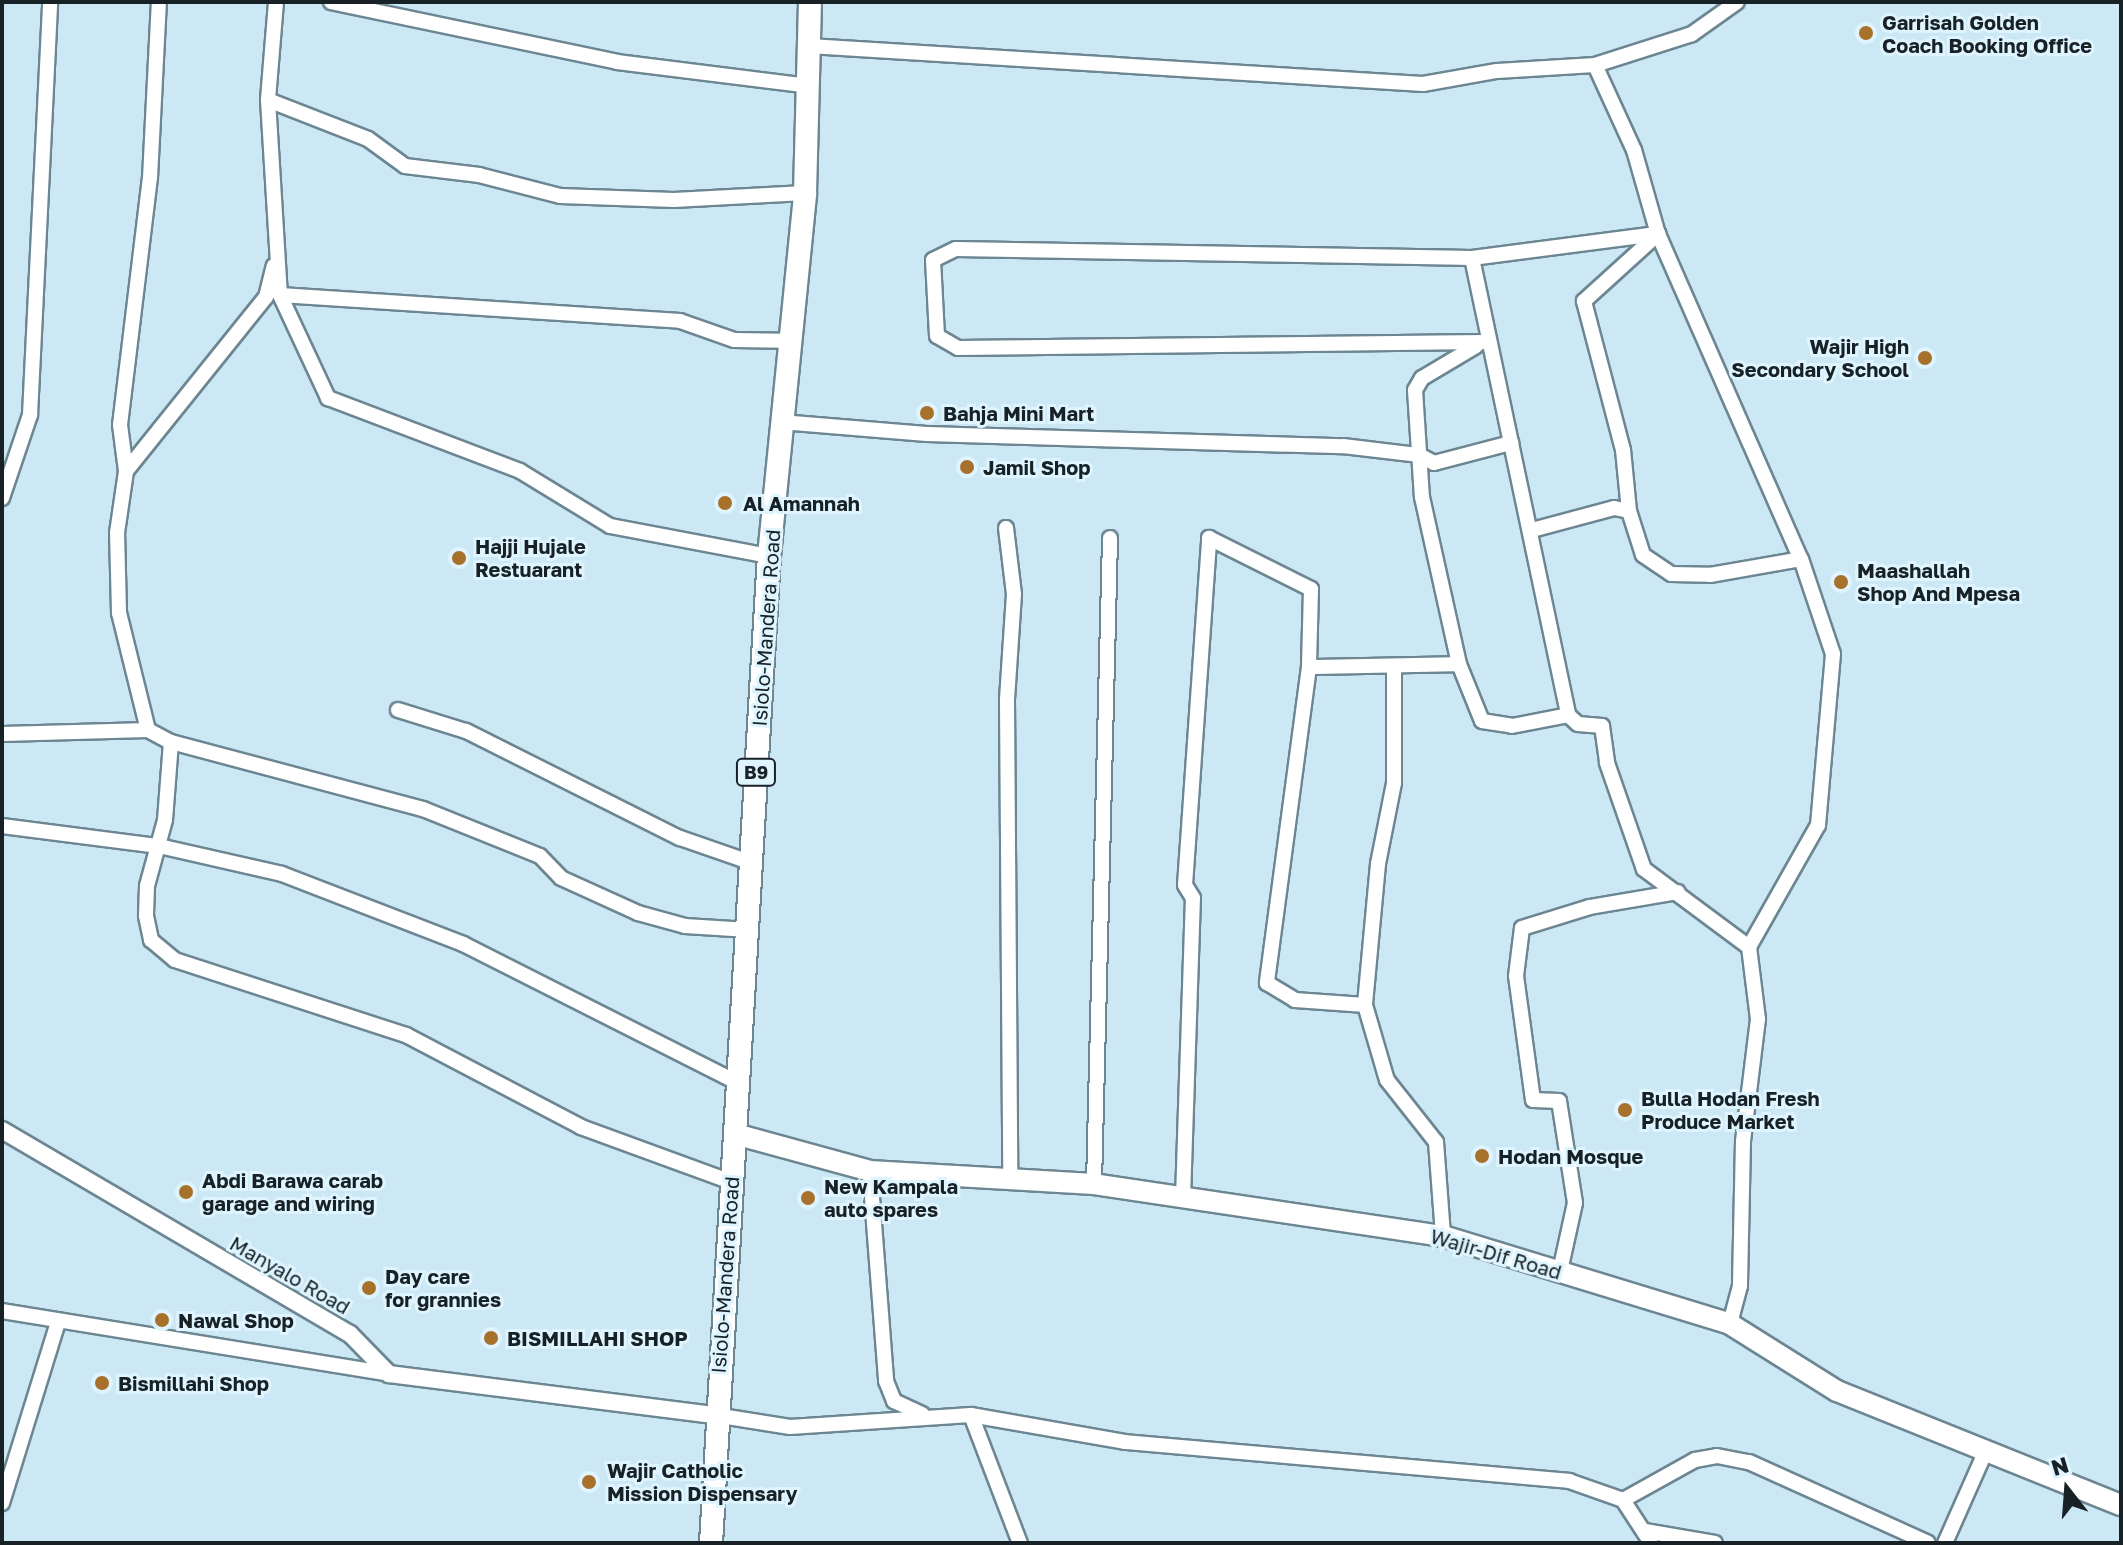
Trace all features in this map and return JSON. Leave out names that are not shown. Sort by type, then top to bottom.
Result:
[{"type":"highway","name":"Isiolo-Mandera Road","points":[[711,1543],[715,1415],[755,864],[769,556],[781,422],[794,341],[805,193],[810,2]]},
{"type":"main road","name":"Wajir-Dif Road","points":[[735,1134],[870,1171],[1010,1175],[1094,1184],[1443,1236],[1730,1324],[1837,1391],[1984,1455],[2121,1505]]},
{"type":"street","points":[[2,498],[30,415],[50,2]]},
{"type":"street","points":[[148,730],[119,613],[117,533],[126,471],[120,425],[150,178],[159,2]]},
{"type":"street","points":[[276,2],[268,100],[280,295],[328,398],[520,471],[610,526],[769,556]]},
{"type":"street","points":[[331,2],[617,62],[809,86]]},
{"type":"street","points":[[809,46],[1423,84],[1497,71],[1595,65],[1692,34],[1737,2]]},
{"type":"street","points":[[1595,65],[1634,150],[1658,234],[1801,559],[1833,654],[1826,778],[1810,845],[1749,947],[1758,1019],[1743,1141],[1740,1286],[1730,1324]]},
{"type":"street","points":[[268,100],[368,139],[405,166],[479,175],[560,196],[674,200],[805,193]]},
{"type":"street","points":[[1487,342],[958,348],[937,336],[931,299],[933,260],[956,249],[1472,258],[1658,234]]},
{"type":"street","points":[[1658,234],[1584,301],[1623,450],[1629,511],[1643,555],[1671,574],[1710,575],[1801,559]]},
{"type":"street","points":[[126,471],[266,297],[278,250]]},
{"type":"street","points":[[1472,258],[1487,342],[1532,530],[1568,715],[1578,724],[1602,726],[1607,763],[1644,869],[1749,947]]},
{"type":"street","points":[[280,295],[680,321],[734,340],[794,341]]},
{"type":"street","points":[[1487,342],[1465,349],[1422,378],[1414,407],[1422,497],[1459,664],[1482,721],[1512,726],[1568,715]]},
{"type":"street","points":[[781,422],[1419,455],[1434,463],[1511,443]]},
{"type":"street","points":[[1532,530],[1614,508],[1629,511]]},
{"type":"street","points":[[1006,528],[1014,594],[1007,700],[1010,1175]]},
{"type":"street","points":[[1094,1184],[1110,538]]},
{"type":"street","points":[[1183,1198],[1193,898],[1185,885],[1209,538],[1311,589],[1309,667],[1267,983],[1295,1000],[1365,1005]]},
{"type":"street","points":[[1309,667],[1459,664]]},
{"type":"street","points":[[1394,666],[1394,783],[1378,864],[1365,1005],[1387,1080],[1436,1142],[1443,1236]]},
{"type":"street","points":[[398,710],[493,742],[680,838],[755,864]]},
{"type":"street","points":[[2,734],[148,730],[171,742],[423,809],[540,856],[561,878],[638,913],[685,926],[749,930]]},
{"type":"street","points":[[171,742],[159,846],[146,916],[151,940],[175,960],[406,1035],[581,1127],[731,1182]]},
{"type":"street","points":[[2,826],[159,846],[282,874],[378,908],[463,944],[738,1083]]},
{"type":"street","points":[[1560,1271],[1575,1203],[1559,1101],[1533,1100],[1516,976],[1522,928],[1590,907],[1678,892]]},
{"type":"street","name":"Manyalo Road","points":[[2,1130],[350,1334],[389,1374]]},
{"type":"street","points":[[870,1171],[886,1381],[894,1401],[922,1414]]},
{"type":"street","points":[[2,1311],[389,1374],[790,1427],[922,1414],[971,1415],[1125,1442],[1569,1481],[1623,1500],[1648,1537],[1715,1543]]},
{"type":"street","points":[[2,1503],[58,1322]]},
{"type":"street","points":[[971,1415],[1020,1543]]},
{"type":"street","points":[[1945,1543],[1984,1455]]},
{"type":"street","points":[[1623,1500],[1695,1460],[1717,1456],[1749,1462],[1928,1543]]},
{"type":"place","name":"Garrisah Golden Coach Booking Office","points":[[1866,33]]},
{"type":"place","name":"Wajir High Secondary School","points":[[1925,358]]},
{"type":"place","name":"Bahja Mini Mart","points":[[927,413]]},
{"type":"place","name":"Jamil Shop","points":[[967,467]]},
{"type":"place","name":"Al Amannah","points":[[725,503]]},
{"type":"place","name":"Hajji Hujale Restuarant","points":[[459,558]]},
{"type":"place","name":"Maashallah Shop And Mpesa","points":[[1841,582]]},
{"type":"place","name":"Bulla Hodan Fresh Produce Market","points":[[1625,1110]]},
{"type":"place","name":"Hodan Mosque","points":[[1482,1156]]},
{"type":"place","name":"Abdi Barawa carab garage and wiring","points":[[186,1192]]},
{"type":"place","name":"New Kampala auto spares","points":[[808,1198]]},
{"type":"place","name":"Day care for grannies","points":[[369,1288]]},
{"type":"place","name":"Nawal Shop","points":[[162,1320]]},
{"type":"place","name":"BISMILLAHI SHOP","points":[[491,1338]]},
{"type":"place","name":"Bismillahi Shop","points":[[102,1383]]},
{"type":"place","name":"Wajir Catholic Mission Dispensary","points":[[589,1482]]}]
